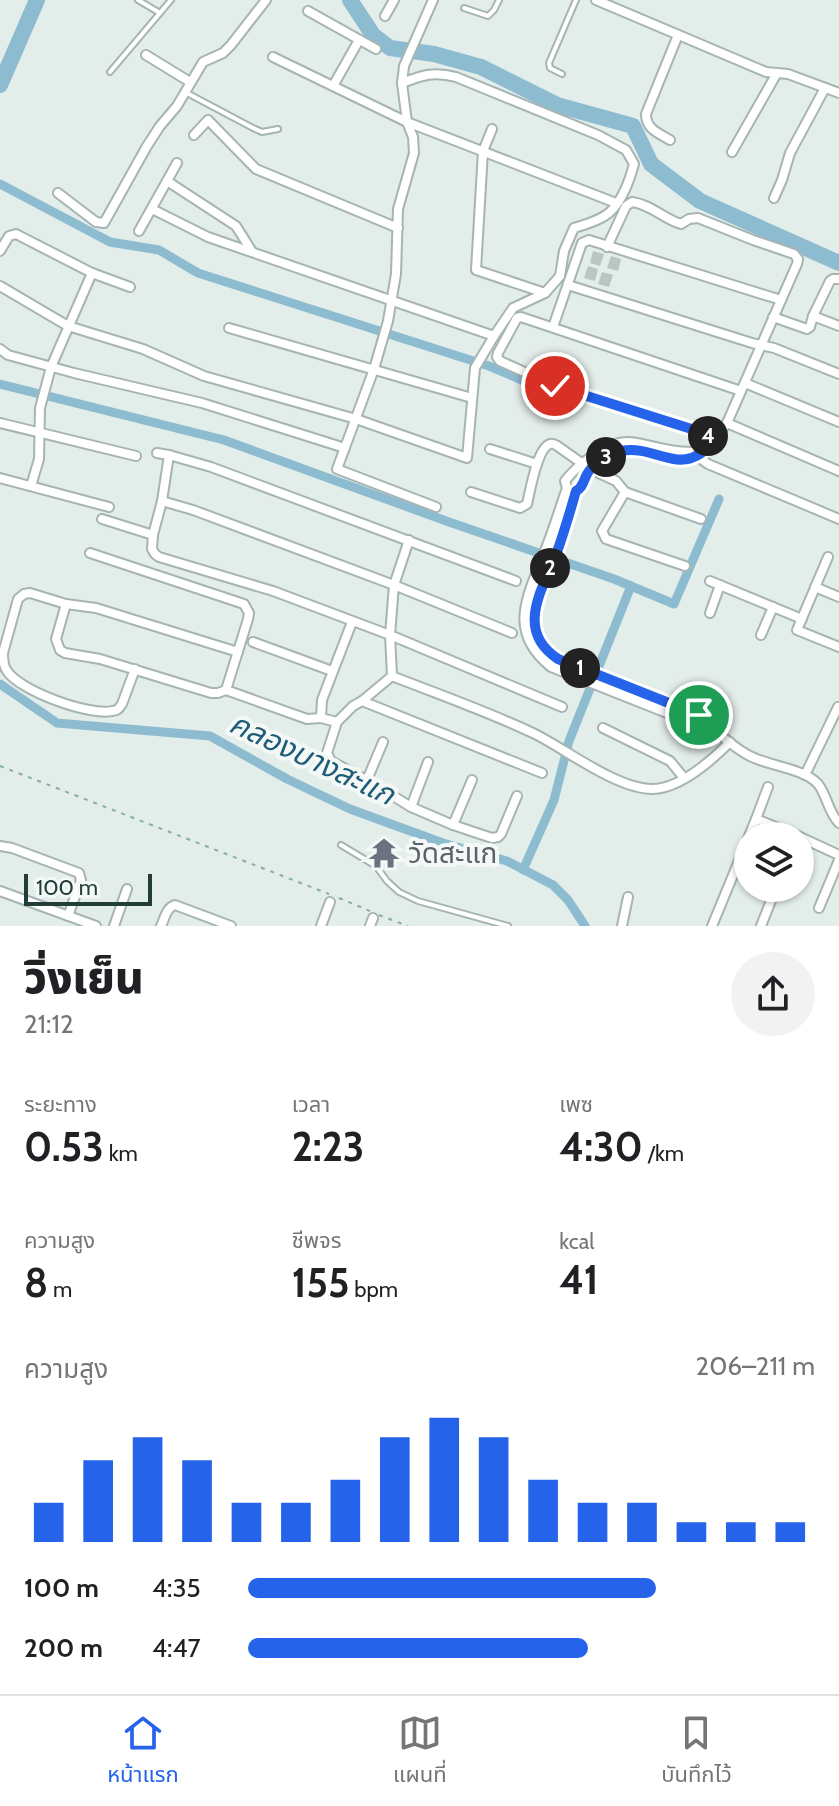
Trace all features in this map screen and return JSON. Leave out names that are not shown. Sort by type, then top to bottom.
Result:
[{"type":"street","points":[[58,193],[96,222],[104,223],[147,146],[177,106],[203,62],[223,53],[266,0]]},
{"type":"street","points":[[385,16],[394,0]]},
{"type":"street","points":[[433,0],[404,66],[402,83],[414,153],[398,209],[396,274],[388,321],[374,369],[337,469],[436,507]]},
{"type":"street","points":[[596,0],[766,72],[788,74],[839,93]]},
{"type":"street","points":[[308,11],[376,49]]},
{"type":"street","points":[[670,140],[650,128],[646,114],[678,35]]},
{"type":"street","points":[[333,86],[359,40]]},
{"type":"street","points":[[146,55],[190,82]]},
{"type":"street","points":[[273,57],[407,122],[616,203]]},
{"type":"street","points":[[0,286],[68,326],[143,349],[204,376],[356,419],[467,458],[475,368],[513,308],[545,293],[560,276],[564,251],[574,228],[611,212],[629,182],[634,164],[626,150],[598,135],[456,77],[440,73],[402,83]]},
{"type":"street","points":[[732,152],[777,73]]},
{"type":"street","points":[[774,198],[790,153],[825,88]]},
{"type":"street","points":[[194,135],[208,120],[256,169],[398,228]]},
{"type":"street","points":[[492,129],[483,151],[476,270],[545,293]]},
{"type":"street","points":[[139,231],[177,163]]},
{"type":"street","points":[[167,181],[236,226],[251,251]]},
{"type":"street","points":[[607,247],[626,206],[632,202],[681,224],[698,218],[794,254],[798,259],[727,423],[715,440],[697,453]]},
{"type":"street","points":[[152,209],[208,237],[494,336]]},
{"type":"street","points":[[0,251],[9,236],[16,234],[92,273],[130,287]]},
{"type":"street","points":[[553,327],[584,240],[781,300]]},
{"type":"street","points":[[31,486],[38,468],[40,408],[51,367],[92,273]]},
{"type":"street","points":[[773,317],[807,329],[830,281],[839,279]]},
{"type":"street","points":[[568,285],[774,348],[839,374]]},
{"type":"street","points":[[813,316],[839,326]]},
{"type":"street","points":[[715,440],[701,432],[555,386],[500,361],[498,353],[517,318],[526,317],[743,387],[839,422]]},
{"type":"street","points":[[229,328],[472,398]]},
{"type":"street","points":[[0,349],[8,355],[51,367],[202,403],[345,448]]},
{"type":"street","points":[[0,423],[136,456]]},
{"type":"street","points":[[727,423],[839,471]]},
{"type":"street","points":[[839,519],[708,464],[697,453],[637,442],[618,442],[600,450],[586,466],[567,478],[571,490],[558,549],[534,611],[534,625],[540,642],[549,653],[699,715],[748,755],[805,775],[818,784],[833,817],[839,823]]},
{"type":"street","points":[[471,492],[524,507],[537,464],[550,444],[616,481],[625,492],[701,519]]},
{"type":"street","points":[[490,449],[537,464]]},
{"type":"street","points":[[157,453],[211,467],[516,581]]},
{"type":"street","points":[[169,455],[153,535],[152,549],[159,557],[273,591],[390,635],[562,707]]},
{"type":"street","points":[[571,490],[581,488],[586,466]]},
{"type":"street","points":[[573,474],[583,481]]},
{"type":"street","points":[[0,478],[109,507]]},
{"type":"street","points":[[571,490],[529,590],[524,620],[526,636],[533,650],[551,667],[697,725],[713,728]]},
{"type":"street","points":[[625,492],[605,523],[603,535],[609,540],[685,566]]},
{"type":"street","points":[[162,501],[394,585],[512,633]]},
{"type":"street","points":[[102,519],[153,535]]},
{"type":"street","points":[[392,676],[390,635],[394,585],[409,540]]},
{"type":"street","points":[[90,553],[244,604],[249,613],[226,690]]},
{"type":"street","points":[[828,557],[797,630],[839,647]]},
{"type":"street","points":[[710,581],[802,619]]},
{"type":"street","points":[[710,613],[720,585]]},
{"type":"street","points":[[815,587],[839,597]]},
{"type":"street","points":[[529,590],[539,594]]},
{"type":"street","points":[[135,669],[119,709],[108,712],[90,711],[38,694],[8,674],[3,661],[20,596],[30,593],[66,604],[96,608],[238,652]]},
{"type":"street","points":[[66,604],[56,639],[60,650],[65,653],[100,659],[211,693],[226,690],[307,719],[337,722]]},
{"type":"street","points":[[761,635],[773,607]]},
{"type":"street","points":[[321,718],[322,700],[352,622]]},
{"type":"street","points":[[253,642],[332,671]]},
{"type":"street","points":[[392,676],[337,722],[328,757],[331,761],[411,807],[492,838],[501,834],[517,796]]},
{"type":"street","points":[[392,676],[507,722],[554,744],[582,762],[646,788],[656,789],[684,778],[707,765],[730,742]]},
{"type":"street","points":[[362,701],[542,773]]},
{"type":"street","points":[[805,775],[838,707]]},
{"type":"street","points":[[603,728],[670,761],[684,778]]},
{"type":"street","points":[[367,780],[383,742]]},
{"type":"street","points":[[411,807],[428,762]]},
{"type":"street","points":[[453,825],[472,780]]},
{"type":"street","points":[[755,822],[768,787]]},
{"type":"street","points":[[756,819],[763,822]]},
{"type":"street","points":[[0,843],[79,873],[81,880],[68,916]]},
{"type":"street","points":[[814,845],[839,858],[819,908]]},
{"type":"street","points":[[712,926],[734,873]]},
{"type":"street","points":[[114,926],[127,889]]},
{"type":"street","points":[[0,891],[96,926]]},
{"type":"street","points":[[622,926],[628,897]]},
{"type":"street","points":[[321,926],[329,898]]},
{"type":"street","points":[[761,926],[770,902]]},
{"type":"street","points":[[161,926],[168,910],[175,905],[231,926]]},
{"type":"lane","points":[[138,0],[160,13]]},
{"type":"lane","points":[[110,72],[171,0]]},
{"type":"lane","points":[[464,8],[488,16],[499,0]]},
{"type":"lane","points":[[562,74],[550,68],[549,63],[576,0]]},
{"type":"lane","points":[[185,92],[262,132],[278,129]]},
{"type":"lane","points":[[341,845],[376,866],[399,892],[418,901],[508,926]]},
{"type":"path","points":[[0,766],[329,898]]},
{"type":"path","points":[[341,899],[408,926]]},
{"type":"building","points":[[593,251],[604,254],[600,266],[590,263]]},
{"type":"building","points":[[611,256],[621,259],[618,271],[607,268]]},
{"type":"building","points":[[588,266],[598,269],[595,281],[584,278]]},
{"type":"building","points":[[602,272],[613,275],[609,287],[598,284]]},
{"type":"waterway","points":[[0,85],[37,0]]},
{"type":"waterway","points":[[350,0],[373,35],[390,48],[434,54],[481,67],[557,105],[633,126],[651,164],[700,201],[839,263]]},
{"type":"waterway","points":[[0,184],[110,242],[159,250],[198,273],[489,366],[550,392]]},
{"type":"waterway","points":[[0,384],[224,440],[614,579],[674,604],[719,499]]},
{"type":"waterway","points":[[523,870],[554,800],[569,741],[631,586]]},
{"type":"waterway","name":"คลองบางสะแก","points":[[0,684],[57,723],[210,736],[287,779],[350,809],[443,843],[507,861],[553,885],[568,900],[585,926]]},
{"type":"place","name":"วัดสะแก","points":[[384,853]]},
{"type":"route","points":[[555,386],[701,432],[715,440],[697,456],[687,459],[675,460],[636,451],[620,451],[590,469],[583,485],[576,491],[534,611],[534,625],[540,642],[558,659],[699,715]]}]
